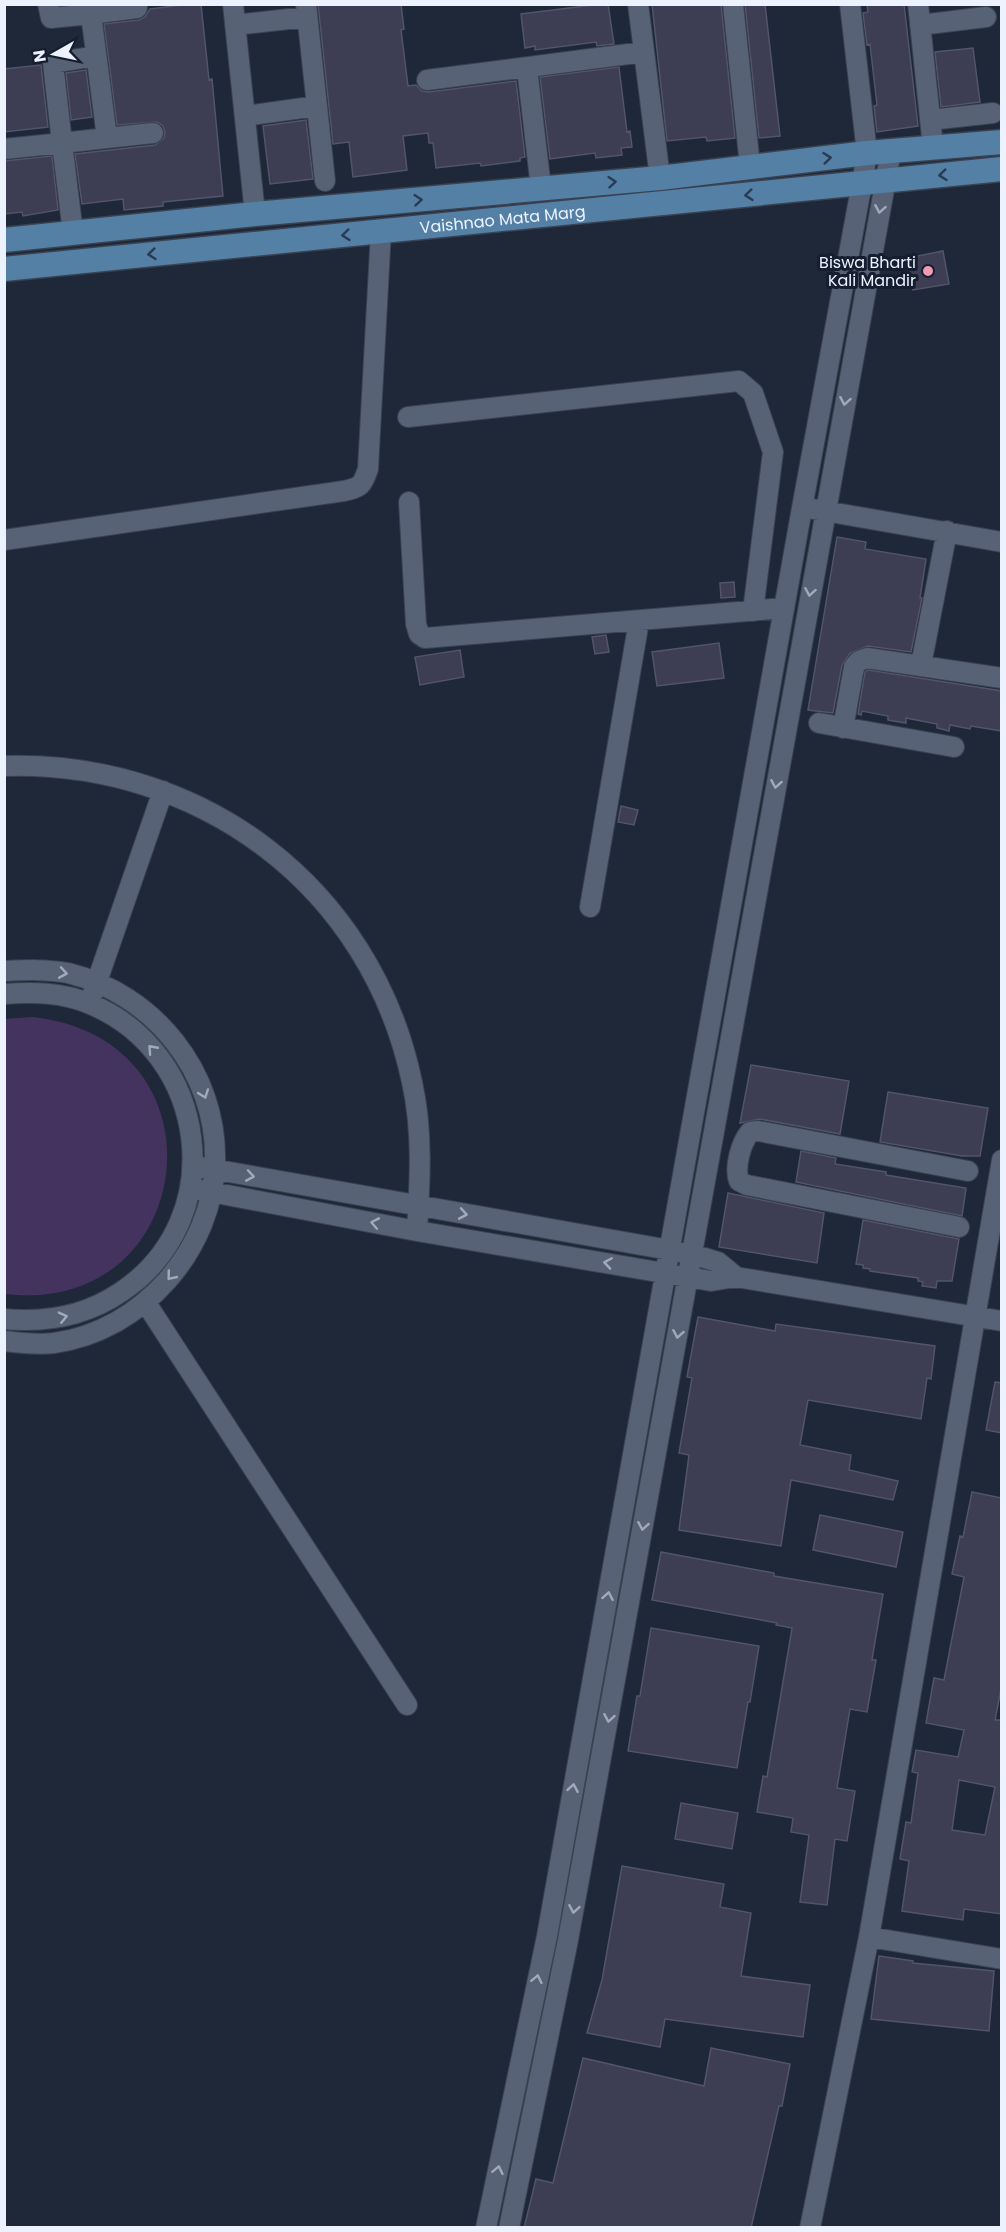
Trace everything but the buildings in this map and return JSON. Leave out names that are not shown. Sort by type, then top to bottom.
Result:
[{"type":"main road","name":"Vaishnao Mata Marg","points":[[4,240],[255,214],[660,178],[867,153],[1002,142]]},
{"type":"main road","name":"Vaishnao Mata Marg","points":[[4,269],[1002,169]]},
{"type":"street","points":[[48,4],[51,18],[137,8]]},
{"type":"street","points":[[233,4],[255,214]]},
{"type":"street","points":[[638,4],[660,178]]},
{"type":"street","points":[[733,4],[750,166]]},
{"type":"street","points":[[508,2228],[568,1940],[825,511],[874,182],[867,153],[850,4]]},
{"type":"street","points":[[918,4],[933,147]]},
{"type":"street","points":[[235,25],[306,11],[325,181]]},
{"type":"street","points":[[91,14],[107,138]]},
{"type":"street","points":[[920,25],[986,17]]},
{"type":"street","points":[[428,80],[644,52]]},
{"type":"street","points":[[73,233],[53,63],[96,56]]},
{"type":"street","points":[[527,68],[541,188]]},
{"type":"street","points":[[245,116],[317,106]]},
{"type":"street","points":[[930,120],[993,113]]},
{"type":"street","points":[[4,149],[153,133]]},
{"type":"street","points":[[486,2228],[546,1936],[802,508],[874,182],[891,151]]},
{"type":"street","points":[[4,540],[360,487],[368,469],[381,231]]},
{"type":"street","points":[[408,417],[739,381],[753,393],[772,452],[753,611]]},
{"type":"street","points":[[409,502],[416,624],[419,634],[425,638],[784,608]]},
{"type":"street","points":[[802,508],[1002,542]]},
{"type":"street","points":[[921,665],[947,531]]},
{"type":"street","points":[[590,907],[639,621]]},
{"type":"street","points":[[843,728],[854,667],[859,661],[867,658],[1002,678]]},
{"type":"street","points":[[819,723],[954,747]]},
{"type":"street","points":[[4,766],[34,765],[115,776],[192,802],[262,844],[294,871],[335,916],[370,968],[403,1043],[413,1083],[419,1124],[421,1165],[417,1231]]},
{"type":"street","points":[[89,1003],[163,791]]},
{"type":"street","points":[[4,971],[34,969],[66,973],[97,982],[126,997],[152,1016],[175,1040],[193,1067],[206,1097],[213,1129],[215,1170],[212,1192],[201,1230],[186,1257],[146,1303],[119,1321],[89,1334],[55,1343],[25,1344],[4,1341]]},
{"type":"street","points":[[4,994],[62,995],[89,1003],[114,1016],[138,1033],[157,1054],[173,1078],[185,1104],[191,1132],[192,1166],[190,1188],[182,1217],[169,1242],[152,1266],[132,1285],[108,1301],[82,1313],[54,1319],[26,1321],[4,1319]]},
{"type":"street","points":[[959,1227],[747,1185],[739,1181],[737,1175],[740,1155],[744,1139],[750,1132],[758,1131],[968,1171]]},
{"type":"street","points":[[710,1151],[740,1155]]},
{"type":"street","points":[[810,2228],[869,1937],[1002,1160]]},
{"type":"street","points":[[192,1166],[692,1254],[718,1262],[736,1277]]},
{"type":"street","points":[[190,1188],[417,1231],[711,1281],[736,1277],[1002,1321]]},
{"type":"street","points":[[146,1303],[407,1705]]},
{"type":"street","points":[[869,1937],[1002,1959]]},
{"type":"shaded area","points":[[32,1017],[96,1036],[139,1072],[162,1120],[166,1172],[152,1222],[119,1263],[70,1290],[5,1294],[4,1019]]},
{"type":"place","name":"Biswa Bharti Kali Mandir","points":[[928,271]]}]
